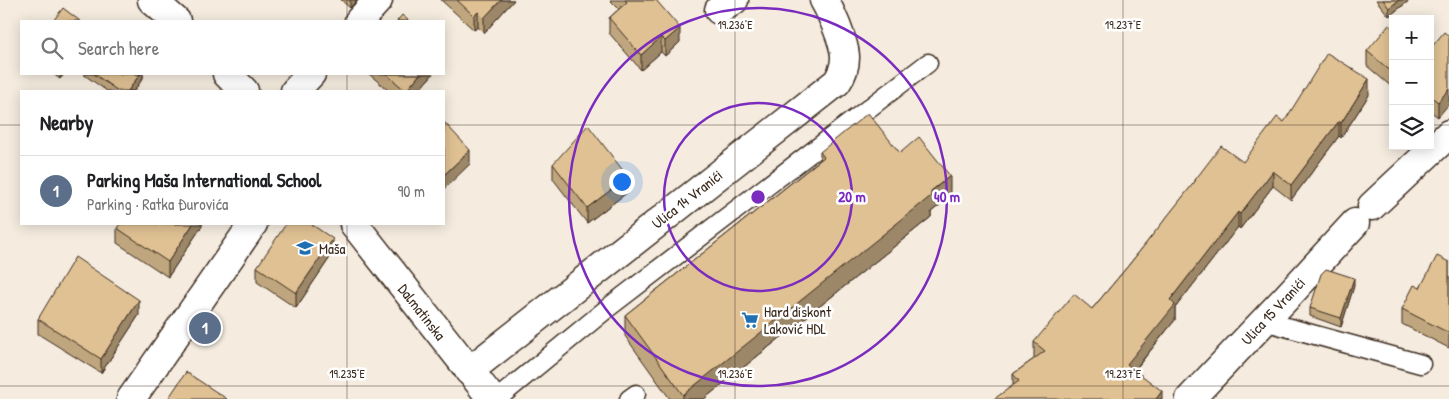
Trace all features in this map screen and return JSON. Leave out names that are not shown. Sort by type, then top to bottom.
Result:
[{"type":"street","points":[[152,0],[175,20]]},
{"type":"street","points":[[360,20],[378,0]]},
{"type":"street","name":"Ulica 14 Vranići","points":[[469,371],[837,82],[842,74],[845,50],[829,7],[824,0]]},
{"type":"street","points":[[228,75],[243,90]]},
{"type":"street","points":[[296,90],[310,75]]},
{"type":"street","name":"Ulica 15 Vranići","points":[[1190,399],[1363,214],[1449,134]]},
{"type":"street","points":[[131,399],[252,225]]},
{"type":"street","name":"Dalmatinska","points":[[355,225],[492,399]]},
{"type":"lane","points":[[497,399],[609,307],[928,63]]},
{"type":"lane","points":[[1264,321],[1421,364]]},
{"type":"building","points":[[457,0],[501,0],[484,18],[478,12],[474,16]]},
{"type":"building","points":[[625,0],[656,0],[680,28],[665,41],[661,37],[641,55],[609,18],[627,2]]},
{"type":"building","points":[[1383,0],[1399,0],[1389,8]]},
{"type":"building","points":[[63,8],[79,20],[54,20]]},
{"type":"building","points":[[402,15],[408,20],[398,20]]},
{"type":"building","points":[[1389,25],[1389,70],[1367,51]]},
{"type":"building","points":[[1444,32],[1449,36],[1449,89],[1438,102],[1434,99],[1434,44]]},
{"type":"building","points":[[1327,53],[1369,79],[1341,123],[1339,121],[1291,185],[1273,171],[1240,214],[1238,212],[1170,300],[1175,305],[1127,364],[1162,391],[1156,399],[994,399],[1019,381],[1013,374],[1045,351],[1034,342],[1074,294],[1092,309],[1128,266],[1221,146],[1243,162],[1277,117],[1284,122]]},
{"type":"building","points":[[95,75],[139,75],[129,90],[117,90]]},
{"type":"building","points":[[387,75],[419,75],[405,90]]},
{"type":"building","points":[[868,113],[900,153],[919,137],[950,176],[931,191],[931,196],[683,395],[625,315],[824,157],[820,152]]},
{"type":"building","points":[[445,123],[470,150],[445,174]]},
{"type":"building","points":[[588,125],[628,177],[587,208],[553,164]]},
{"type":"building","points":[[119,225],[192,225],[168,262],[117,228]]},
{"type":"building","points":[[285,225],[312,225],[333,239],[296,293],[257,267]]},
{"type":"building","points":[[1437,256],[1449,262],[1449,333],[1402,309],[1414,285],[1420,288]]},
{"type":"building","points":[[75,257],[139,300],[101,359],[38,319]]},
{"type":"building","points":[[1326,269],[1354,278],[1341,318],[1310,308],[1321,274]]},
{"type":"building","points":[[186,372],[227,399],[168,399]]},
{"type":"place","name":"Maša","points":[[305,248]]},
{"type":"place","name":"Hard diskont Laković HDL","points":[[750,320]]},
{"type":"place","name":"Parking Maša International School","points":[[205,328]]}]
